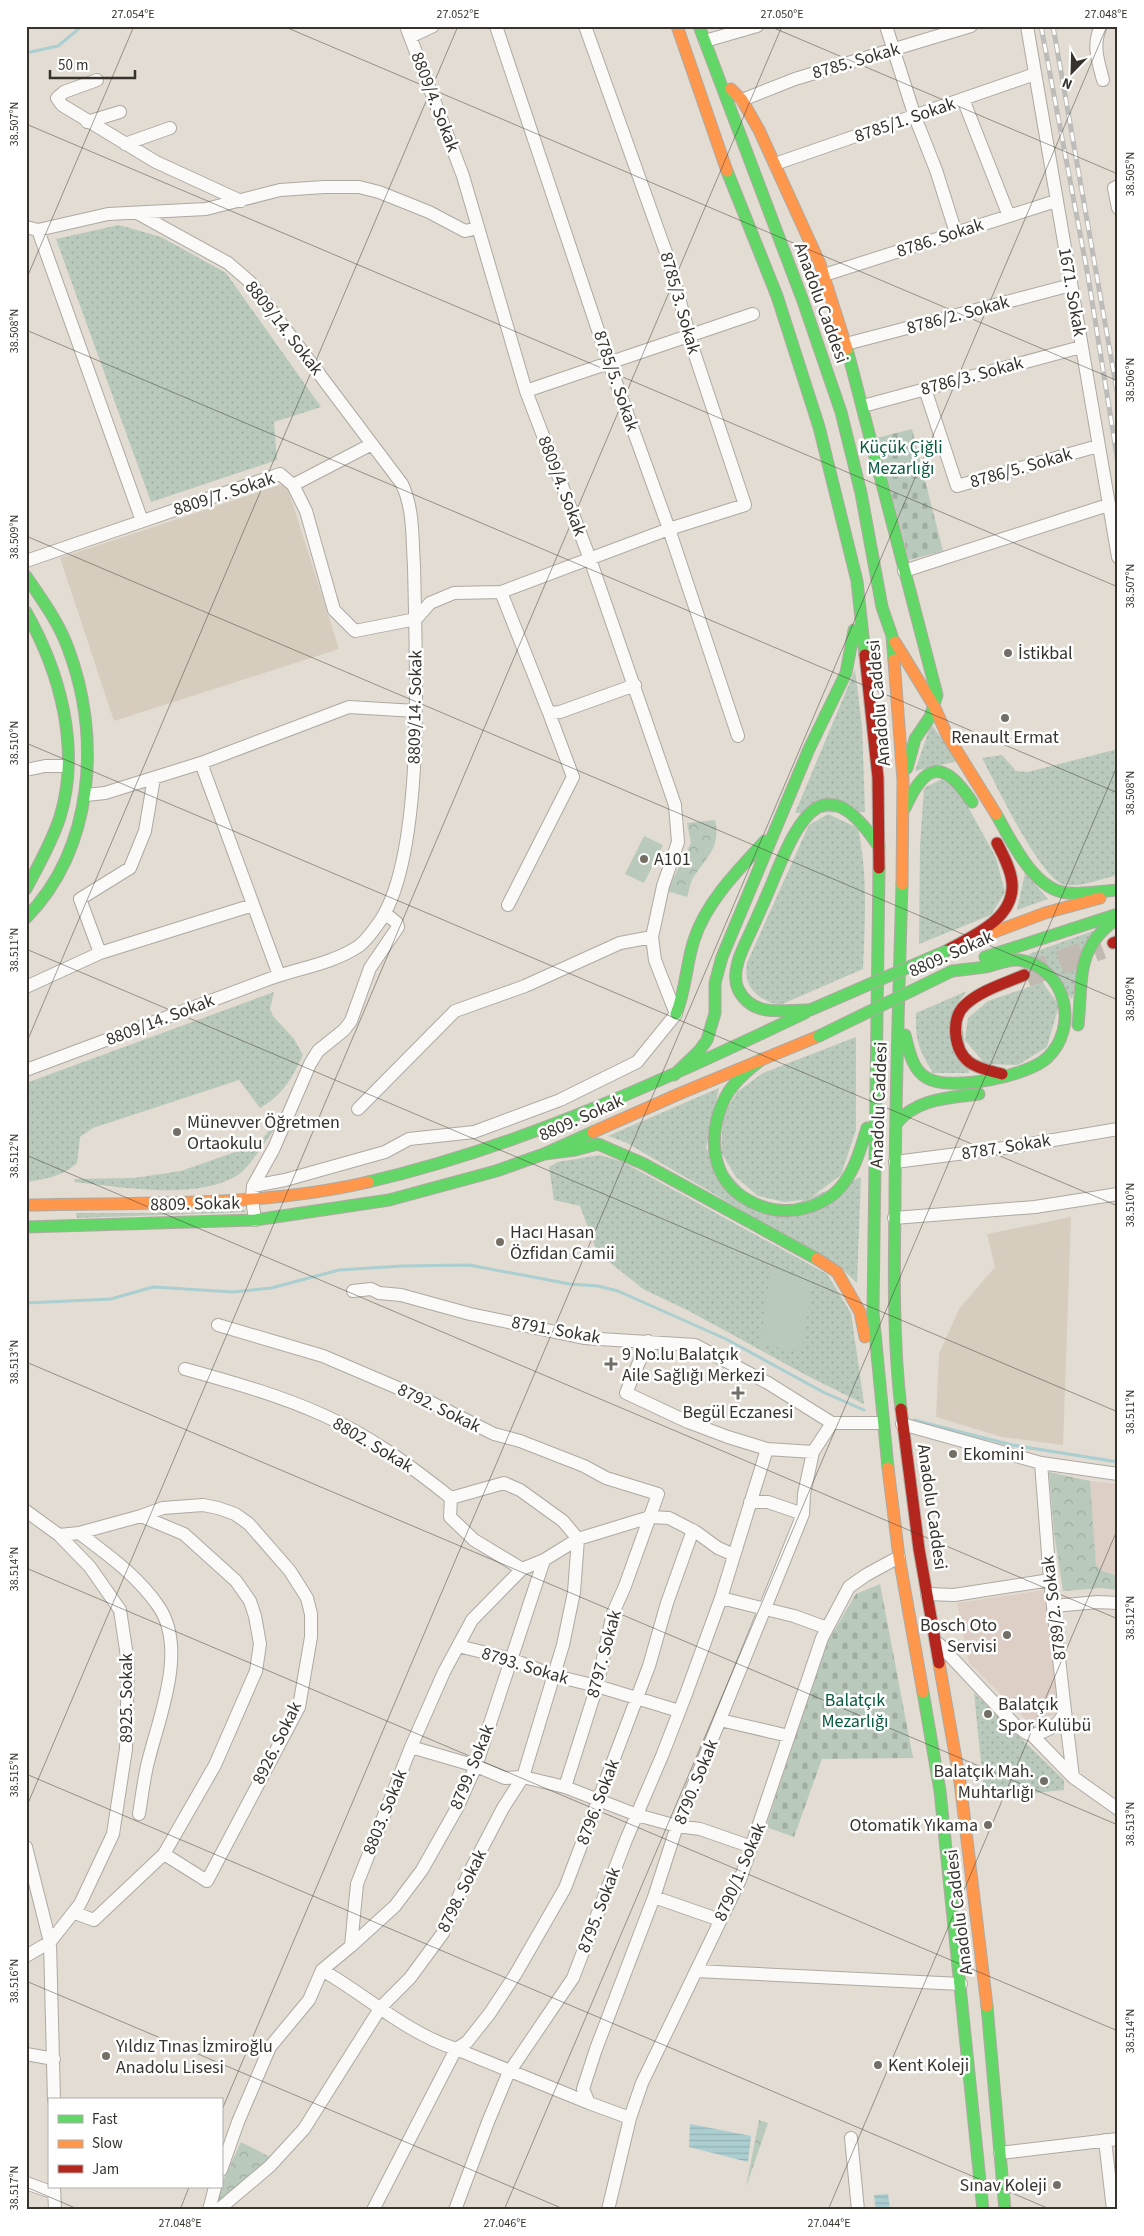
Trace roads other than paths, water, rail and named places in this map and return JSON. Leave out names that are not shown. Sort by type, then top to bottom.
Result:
[{"type":"main road","name":"Anadolu Caddesi","points":[[678,26],[720,156],[777,296],[819,427],[857,581],[878,778],[880,847],[873,1312],[882,1423],[899,1557],[940,1791],[983,2210]]},
{"type":"main road","name":"Anadolu Caddesi","points":[[699,26],[803,301],[841,412],[861,492],[882,607],[892,636],[904,812],[900,1017],[894,1162],[896,1366],[919,1549],[960,1782],[972,1870],[983,1967],[1005,2210]]},
{"type":"main road","points":[[718,78],[742,100],[775,164],[824,275],[863,406],[904,571],[938,695],[930,717],[915,739],[903,780]]},
{"type":"main road","points":[[26,576],[54,616],[70,651],[83,693],[89,756],[86,795],[73,840],[54,880],[26,918]]},
{"type":"main road","points":[[674,1075],[699,1052],[707,1040],[715,1013],[715,983],[722,957],[810,749],[846,673],[854,635],[857,581]]},
{"type":"main road","points":[[26,612],[34,624],[57,682],[68,742],[63,806],[47,848],[26,889]]},
{"type":"main road","points":[[892,636],[934,706],[947,735],[1025,862],[1041,882],[1055,890],[1067,893],[1118,891]]},
{"type":"main road","points":[[904,812],[910,795],[920,780],[926,774],[936,770],[954,776],[978,811]]},
{"type":"main road","points":[[810,1010],[797,1009],[772,1013],[756,1006],[746,998],[738,988],[736,976],[742,953],[795,833],[808,814],[817,807],[833,806],[851,811],[862,821],[880,847]]},
{"type":"main road","points":[[676,1014],[683,1000],[695,937],[710,910],[742,865],[775,831]]},
{"type":"main road","points":[[946,951],[991,924],[1004,912],[1012,899],[1014,885],[1011,869],[992,834]]},
{"type":"main road","name":"8809. Sokak","points":[[26,1205],[252,1193],[360,1184],[436,1164],[535,1134],[674,1075],[810,1010],[946,951],[1045,913],[1118,891]]},
{"type":"main road","points":[[1076,1038],[1084,958],[1099,931],[1118,916]]},
{"type":"main road","name":"8809. Sokak","points":[[26,1227],[255,1220],[389,1200],[496,1172],[544,1154],[819,1036],[952,971],[1008,948],[1118,916]]},
{"type":"main road","points":[[900,1017],[914,1067],[933,1081],[960,1083],[1004,1075],[1032,1068],[1049,1056],[1061,1035],[1066,1018],[1064,994],[1059,984],[1049,973],[1027,962],[1013,960],[952,971]]},
{"type":"main road","points":[[1004,1075],[979,1069],[968,1062],[958,1050],[955,1029],[961,1009],[973,999],[1024,975]]},
{"type":"main road","points":[[762,1059],[745,1071],[733,1083],[725,1097],[712,1134],[712,1150],[722,1179],[729,1188],[743,1199],[757,1205],[773,1210],[792,1212],[808,1210],[830,1198],[843,1185],[856,1164],[875,1102]]},
{"type":"main road","points":[[896,1124],[901,1114],[922,1104],[988,1093]]},
{"type":"main road","points":[[544,1154],[575,1150],[598,1144],[644,1164],[808,1252],[837,1272],[860,1312],[882,1423]]},
{"type":"street","points":[[408,32],[433,26]]},
{"type":"street","name":"8785/5. Sokak","points":[[496,26],[609,363],[669,529],[738,736]]},
{"type":"street","name":"8785/3. Sokak","points":[[585,26],[668,258],[689,334],[745,505],[669,529]]},
{"type":"street","points":[[705,41],[758,26]]},
{"type":"street","points":[[886,26],[956,233]]},
{"type":"street","name":"8785. Sokak","points":[[742,100],[795,79],[971,26]]},
{"type":"street","name":"1671. Sokak","points":[[1027,26],[1118,558]]},
{"type":"street","points":[[1101,26],[1096,36],[1096,52],[1103,80]]},
{"type":"street","name":"8809/4. Sokak","points":[[408,32],[463,176],[526,392],[590,559],[675,805],[678,842],[663,886],[652,937]]},
{"type":"street","name":"8785/1. Sokak","points":[[775,164],[1035,74]]},
{"type":"street","points":[[97,80],[64,92],[57,98],[62,105],[87,122],[156,162],[241,201]]},
{"type":"street","points":[[963,99],[1010,216]]},
{"type":"street","points":[[87,122],[120,112]]},
{"type":"street","points":[[125,144],[170,128]]},
{"type":"street","points":[[142,522],[32,228],[108,214],[139,214],[206,209],[280,190],[359,187],[400,200],[465,231],[478,228]]},
{"type":"street","points":[[1116,187],[1118,208]]},
{"type":"street","name":"8786. Sokak","points":[[824,275],[1056,202]]},
{"type":"street","name":"8809/14. Sokak","points":[[26,1070],[279,975],[327,962],[360,945],[378,925],[385,913],[404,861],[414,763],[416,711],[416,619],[411,516],[407,495],[402,484],[250,282],[228,263],[139,214]]},
{"type":"street","name":"8786/2. Sokak","points":[[846,344],[1071,285]]},
{"type":"street","points":[[526,392],[689,334],[753,314]]},
{"type":"street","name":"8786/3. Sokak","points":[[863,406],[1081,347]]},
{"type":"street","name":"8786/5. Sokak","points":[[925,389],[957,486],[1098,446]]},
{"type":"street","points":[[293,485],[372,444]]},
{"type":"street","name":"8809/7. Sokak","points":[[26,561],[280,474],[293,485],[306,511],[334,610],[355,632],[416,619]]},
{"type":"street","points":[[904,571],[1108,505]]},
{"type":"street","points":[[416,619],[430,603],[454,593],[501,592],[669,529]]},
{"type":"street","points":[[501,592],[573,777],[508,905]]},
{"type":"street","points":[[549,713],[560,712],[635,685]]},
{"type":"street","points":[[86,795],[104,793],[154,778],[348,707],[416,711]]},
{"type":"street","points":[[201,762],[279,975]]},
{"type":"street","points":[[26,770],[44,766],[67,766]]},
{"type":"street","points":[[100,953],[80,899],[130,868],[145,831],[154,778]]},
{"type":"street","points":[[26,987],[100,953],[253,905]]},
{"type":"street","points":[[255,1220],[252,1193],[277,1142],[313,1057],[344,1030],[351,1021],[370,968],[398,927],[397,923],[385,913]]},
{"type":"street","points":[[252,1193],[285,1180],[385,1152],[409,1139],[474,1132],[560,1100],[637,1062],[676,1014],[655,960],[652,937],[620,943],[525,986],[455,1011],[358,1109]]},
{"type":"street","name":"8787. Sokak","points":[[894,1162],[1012,1147],[1118,1129]]},
{"type":"street","points":[[894,1218],[1035,1207],[1118,1194]]},
{"type":"street","name":"8791. Sokak","points":[[353,1292],[371,1289],[379,1293],[400,1295],[470,1314],[584,1338],[695,1345],[768,1383],[832,1423]]},
{"type":"street","name":"8792. Sokak","points":[[218,1325],[323,1356],[426,1400],[494,1434],[520,1441],[584,1466],[606,1478],[658,1494]]},
{"type":"street","points":[[648,1341],[626,1392],[688,1422],[767,1449],[813,1452]]},
{"type":"street","name":"8802. Sokak","points":[[185,1369],[293,1403],[323,1415],[374,1442],[451,1498]]},
{"type":"street","points":[[832,1423],[882,1423]]},
{"type":"street","name":"8790. Sokak","points":[[589,2103],[583,2089],[654,1897],[677,1826],[803,1514],[804,1494],[813,1452],[832,1423]]},
{"type":"street","points":[[902,1424],[1041,1463],[1118,1474]]},
{"type":"street","name":"8795. Sokak","points":[[455,2210],[488,2122],[511,2071],[573,1978],[679,1710],[721,1598],[767,1449]]},
{"type":"street","name":"8789/2. Sokak","points":[[1041,1463],[1050,1580],[1074,1777]]},
{"type":"street","points":[[522,1569],[474,1540],[450,1517],[451,1498],[504,1484],[520,1490],[563,1521],[578,1539]]},
{"type":"street","name":"8797. Sokak","points":[[565,1787],[597,1686],[613,1613],[625,1586],[658,1494]]},
{"type":"street","points":[[750,1502],[768,1502],[803,1514]]},
{"type":"street","name":"8926. Sokak","points":[[59,1535],[79,1533],[163,1508],[203,1505],[235,1514],[249,1524],[290,1571],[307,1598],[311,1614],[312,1637],[299,1707],[207,1881],[164,1854]]},
{"type":"street","name":"8925. Sokak","points":[[26,1511],[59,1535],[90,1567],[120,1610],[128,1663],[126,1749],[113,1834],[74,1913],[50,1942]]},
{"type":"street","points":[[74,1913],[94,1920],[164,1854],[215,1766],[256,1671],[260,1644],[255,1616],[250,1601],[236,1581],[184,1534],[141,1516]]},
{"type":"street","points":[[650,1517],[669,1518],[693,1530],[718,1548],[734,1554]]},
{"type":"street","name":"8803. Sokak","points":[[351,1946],[357,1884],[411,1747],[444,1672],[472,1620],[522,1569],[544,1560],[578,1539],[650,1517]]},
{"type":"street","name":"8796. Sokak","points":[[456,2049],[466,2042],[490,2013],[515,1975],[565,1888],[597,1800],[612,1769],[649,1666],[667,1603],[693,1530]]},
{"type":"street","points":[[79,1533],[122,1565],[160,1608],[167,1625],[171,1643],[170,1665],[163,1706],[148,1760],[139,1814]]},
{"type":"street","name":"8798. Sokak","points":[[218,2210],[270,2166],[304,2129],[381,2007],[410,1978],[443,1933],[469,1873],[503,1808],[523,1778],[555,1676],[574,1592],[578,1539]]},
{"type":"street","name":"8790/1. Sokak","points":[[613,2209],[630,2118],[642,2083],[740,1880],[822,1638],[849,1588],[866,1575],[899,1557]]},
{"type":"street","name":"8799. Sokak","points":[[351,1946],[395,1906],[422,1870],[457,1808],[476,1766],[544,1560]]},
{"type":"street","points":[[928,1594],[954,1595],[1050,1580]]},
{"type":"street","points":[[721,1598],[827,1628]]},
{"type":"street","points":[[1054,1606],[1098,1602],[1118,1603]]},
{"type":"street","points":[[936,1641],[1014,1724],[1026,1733],[1032,1735],[1040,1734],[1054,1726],[1062,1718],[1065,1711]]},
{"type":"street","name":"8793. Sokak","points":[[458,1646],[511,1659],[555,1676],[679,1710]]},
{"type":"street","points":[[720,1720],[789,1736]]},
{"type":"street","points":[[1032,1735],[1074,1777],[1118,1809]]},
{"type":"street","points":[[411,1747],[476,1766],[505,1778],[523,1778],[565,1787],[637,1815],[677,1826],[700,1829],[752,1847]]},
{"type":"street","points":[[26,1846],[50,1942],[54,2098]]},
{"type":"street","points":[[654,1897],[720,1920]]},
{"type":"street","points":[[26,1956],[50,1942]]},
{"type":"street","points":[[222,2167],[238,2122],[270,2047],[309,2000],[322,1970],[351,1946]]},
{"type":"street","points":[[322,1970],[434,2042],[630,2118]]},
{"type":"street","points":[[696,1971],[961,1984]]},
{"type":"street","points":[[373,2210],[456,2049]]},
{"type":"street","points":[[26,2054],[54,2060]]},
{"type":"street","points":[[851,2138],[858,2210]]},
{"type":"street","points":[[1000,2153],[1118,2139]]},
{"type":"street","points":[[1105,2140],[1113,2210]]},
{"type":"street","points":[[26,2183],[54,2190],[55,2210]]},
{"type":"street","points":[[210,2210],[215,2188]]},
{"type":"water","points":[[690,2124],[751,2136],[748,2162],[689,2147]]},
{"type":"water","points":[[888,2194],[890,2210],[876,2210],[874,2195]]},
{"type":"waterway","points":[[26,53],[58,46],[82,26]]},
{"type":"waterway","points":[[26,1303],[111,1299],[153,1287],[233,1292],[271,1288],[339,1270],[402,1266],[469,1265],[618,1291],[726,1339],[823,1392],[864,1410]]},
{"type":"waterway","points":[[914,1420],[1012,1445],[1118,1462]]},
{"type":"tunnel","points":[[1026,975],[1102,947]]},
{"type":"railway","points":[[1041,26],[1088,276],[1118,463]]},
{"type":"railway","points":[[1053,26],[1118,397]]},
{"type":"place","name":"İstikbal","points":[[1008,653]]},
{"type":"place","name":"Renault Ermat","points":[[1005,718]]},
{"type":"place","name":"A101","points":[[644,859]]},
{"type":"place","name":"Münevver Öğretmen Ortaokulu","points":[[177,1132]]},
{"type":"place","name":"Hacı Hasan Özfidan Camii","points":[[500,1242]]},
{"type":"place","name":"9 No.lu Balatçık Aile Sağlığı Merkezi","points":[[611,1364]]},
{"type":"place","name":"Begül Eczanesi","points":[[738,1393]]},
{"type":"place","name":"Ekomini","points":[[953,1454]]},
{"type":"place","name":"Bosch Oto Servisi","points":[[1007,1635]]},
{"type":"place","name":"Balatçık Spor Kulübü","points":[[988,1714]]},
{"type":"place","name":"Balatçık Mah. Muhtarlığı","points":[[1044,1781]]},
{"type":"place","name":"Otomatik Yıkama","points":[[988,1825]]},
{"type":"place","name":"Yıldız Tınas İzmiroğlu Anadolu Lisesi","points":[[106,2056]]},
{"type":"place","name":"Kent Koleji","points":[[878,2065]]},
{"type":"place","name":"Sınav Koleji","points":[[1057,2185]]},
{"type":"park label","name":"Küçük Çiğli Mezarlığı","points":[[901,457]]},
{"type":"park label","name":"Balatçık Mezarlığı","points":[[855,1710]]}]
